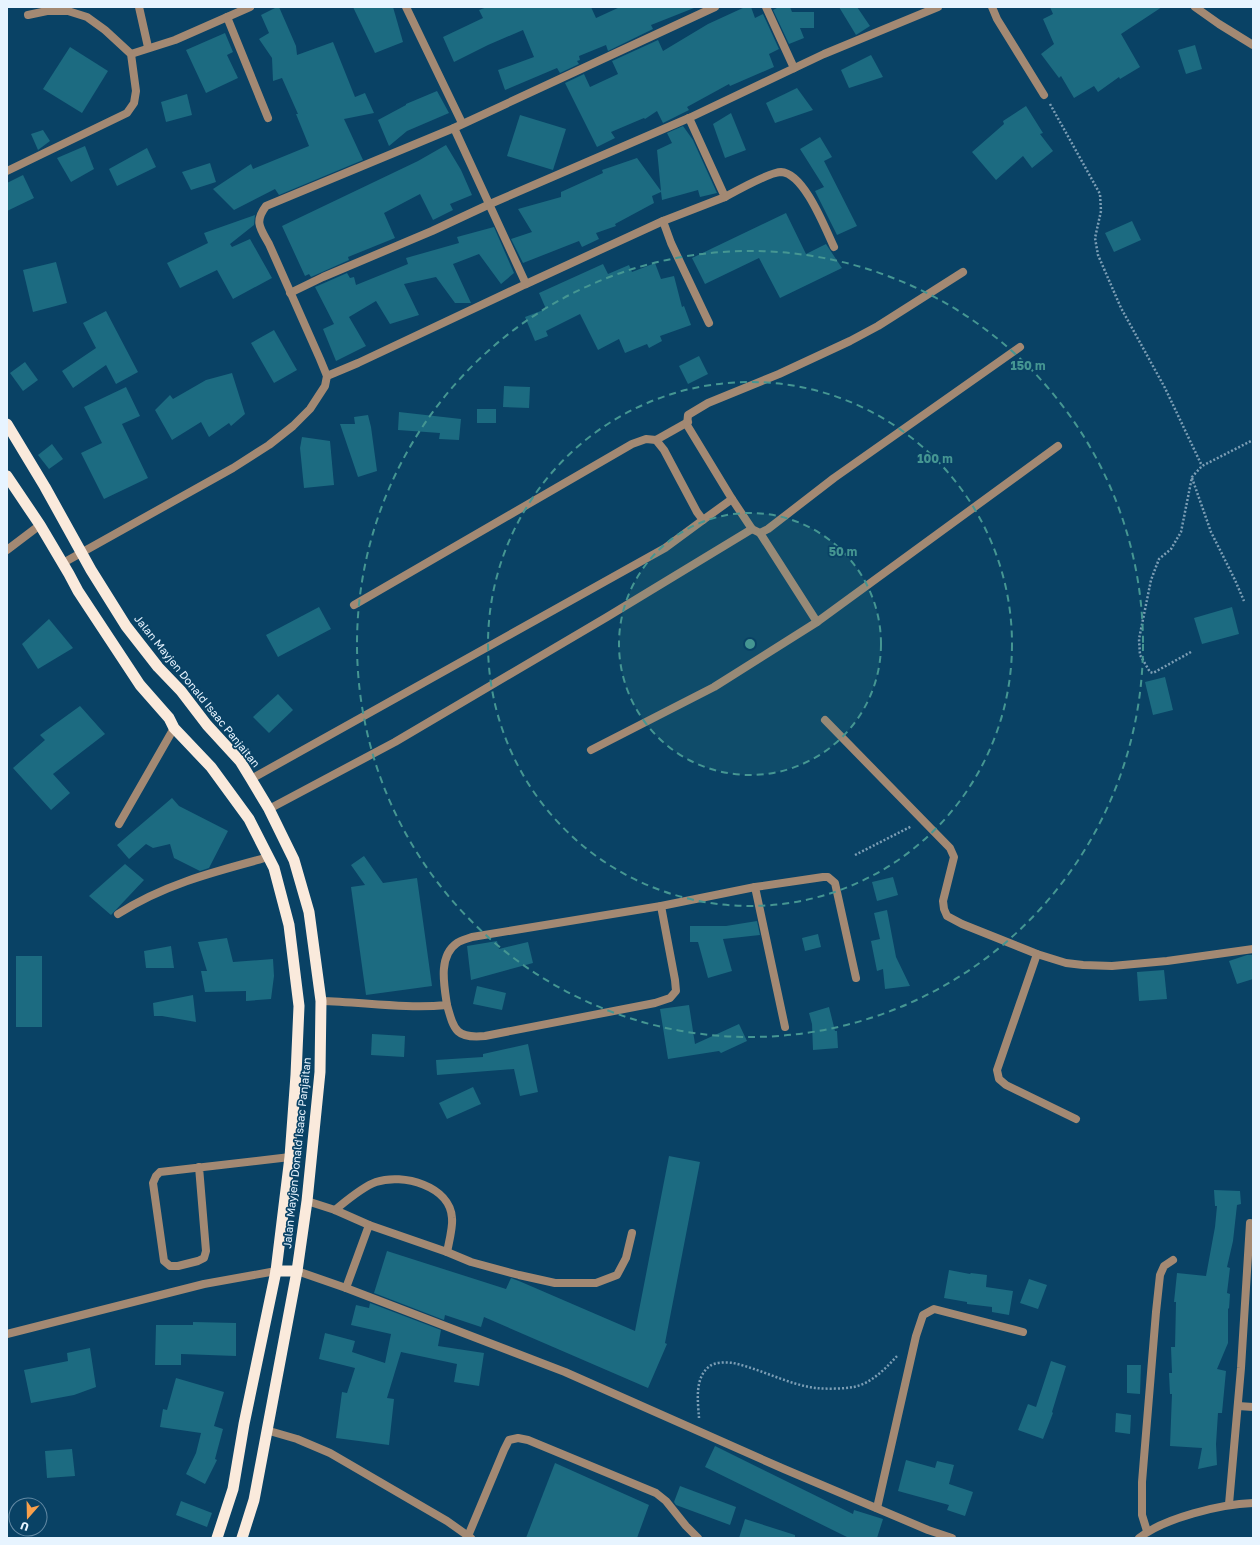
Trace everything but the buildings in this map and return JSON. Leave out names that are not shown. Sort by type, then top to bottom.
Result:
[{"type":"highway","name":"Jalan Mayjen Donald Isaac Panjaitan","points":[[7,424],[126,626],[158,667],[181,691],[207,725],[240,761],[269,809],[294,860],[308,912],[321,1001],[320,1072],[307,1201],[297,1271],[254,1500],[242,1538]]},
{"type":"highway","name":"Jalan Mayjen Donald Isaac Panjaitan","points":[[7,476],[40,525],[78,591],[140,685],[169,718],[174,728],[211,767],[249,819],[274,868],[289,925],[299,1006],[290,1157],[276,1271],[246,1416],[233,1490],[218,1538]]},
{"type":"highway","points":[[276,1271],[297,1271]]},
{"type":"street","points":[[139,7],[148,47]]},
{"type":"street","points":[[131,54],[148,47],[175,40],[250,7]]},
{"type":"street","points":[[406,7],[462,123]]},
{"type":"street","points":[[63,563],[204,484],[269,445],[293,426],[310,408],[325,386],[327,376],[320,358],[275,258],[259,227],[259,215],[266,206],[454,128],[715,7]]},
{"type":"street","points":[[766,7],[794,68]]},
{"type":"street","points":[[290,293],[689,118],[824,54],[938,7]]},
{"type":"street","points":[[992,7],[997,18],[1044,95]]},
{"type":"street","points":[[1195,7],[1253,45]]},
{"type":"street","points":[[7,171],[127,113],[134,103],[136,91],[131,54],[105,30],[87,17],[68,11],[47,11],[28,15]]},
{"type":"street","points":[[227,18],[268,118]]},
{"type":"street","points":[[689,118],[725,197]]},
{"type":"street","points":[[454,128],[526,284]]},
{"type":"street","points":[[327,376],[663,221],[725,197],[767,176],[781,172],[795,178],[806,190],[834,247]]},
{"type":"street","points":[[663,221],[671,243],[709,323]]},
{"type":"street","points":[[817,622],[760,533],[752,529],[732,499],[687,426],[688,415],[708,404],[779,374],[850,341],[878,326],[963,272]]},
{"type":"street","points":[[760,533],[768,529],[834,478],[1020,347]]},
{"type":"street","points":[[354,605],[632,444],[646,439],[656,440],[688,422]]},
{"type":"street","points":[[656,440],[664,450],[697,512],[703,520]]},
{"type":"street","points":[[591,750],[714,687],[817,622],[1058,446]]},
{"type":"street","points":[[251,779],[665,548],[732,499]]},
{"type":"street","points":[[7,550],[40,525]]},
{"type":"street","points":[[269,809],[395,742],[607,617],[752,529]]},
{"type":"street","points":[[824,720],[950,848],[954,857],[943,901],[947,916],[962,924],[1037,954],[1066,963],[1084,965],[1112,966],[1167,961],[1253,949]]},
{"type":"street","points":[[119,824],[174,728]]},
{"type":"street","points":[[118,914],[137,902],[193,878],[269,857]]},
{"type":"street","points":[[661,906],[675,980],[676,991],[670,998],[655,1003],[485,1036],[472,1037],[464,1035],[453,1026],[447,1005],[444,963],[448,952],[457,942],[472,937],[661,906],[755,887],[823,877],[828,877],[835,883],[856,978]]},
{"type":"street","points":[[755,887],[785,1027]]},
{"type":"street","points":[[1037,954],[997,1070],[999,1079],[1006,1085],[1076,1119]]},
{"type":"street","points":[[321,1001],[406,1006],[447,1005]]},
{"type":"street","points":[[199,1167],[206,1251],[204,1258],[178,1266],[170,1266],[164,1261],[153,1184],[156,1176],[160,1172],[199,1167],[290,1157]]},
{"type":"street","points":[[335,1210],[353,1196],[376,1182],[396,1179],[426,1185],[446,1199],[452,1218],[447,1252]]},
{"type":"street","points":[[307,1201],[335,1210],[369,1225],[447,1252],[471,1262],[518,1275],[555,1283],[596,1283],[617,1275],[626,1258],[632,1233]]},
{"type":"street","points":[[1229,1504],[1238,1406],[1250,1223]]},
{"type":"street","points":[[346,1288],[369,1225]]},
{"type":"street","points":[[1147,1531],[1142,1516],[1142,1482],[1156,1312],[1160,1275],[1164,1266],[1173,1260]]},
{"type":"street","points":[[7,1334],[204,1284],[276,1271]]},
{"type":"street","points":[[297,1271],[346,1288],[558,1370],[877,1508],[943,1536],[952,1538]]},
{"type":"street","points":[[877,1508],[916,1336],[923,1315],[934,1309],[1023,1332]]},
{"type":"street","points":[[1238,1406],[1253,1407]]},
{"type":"street","points":[[266,1430],[297,1439],[330,1453],[447,1521],[470,1537],[504,1450],[509,1440],[518,1438],[528,1440],[656,1493],[666,1500],[686,1526],[698,1538]]},
{"type":"street","points":[[1139,1538],[1147,1531],[1162,1524],[1229,1504],[1253,1503]]},
{"type":"path","points":[[1044,95],[1100,194],[1101,212],[1095,238],[1098,255],[1121,308],[1165,388],[1202,466]]},
{"type":"path","points":[[1191,652],[1154,673],[1150,672],[1140,655],[1139,639],[1154,568],[1159,559],[1171,550],[1181,532],[1192,477],[1202,466],[1253,440]]},
{"type":"path","points":[[1192,477],[1211,532],[1244,601]]},
{"type":"path","points":[[855,854],[923,820]]},
{"type":"path","points":[[700,1432],[698,1389],[705,1370],[710,1365],[733,1363],[787,1381],[815,1388],[855,1387],[870,1381],[882,1372],[916,1336]]}]
